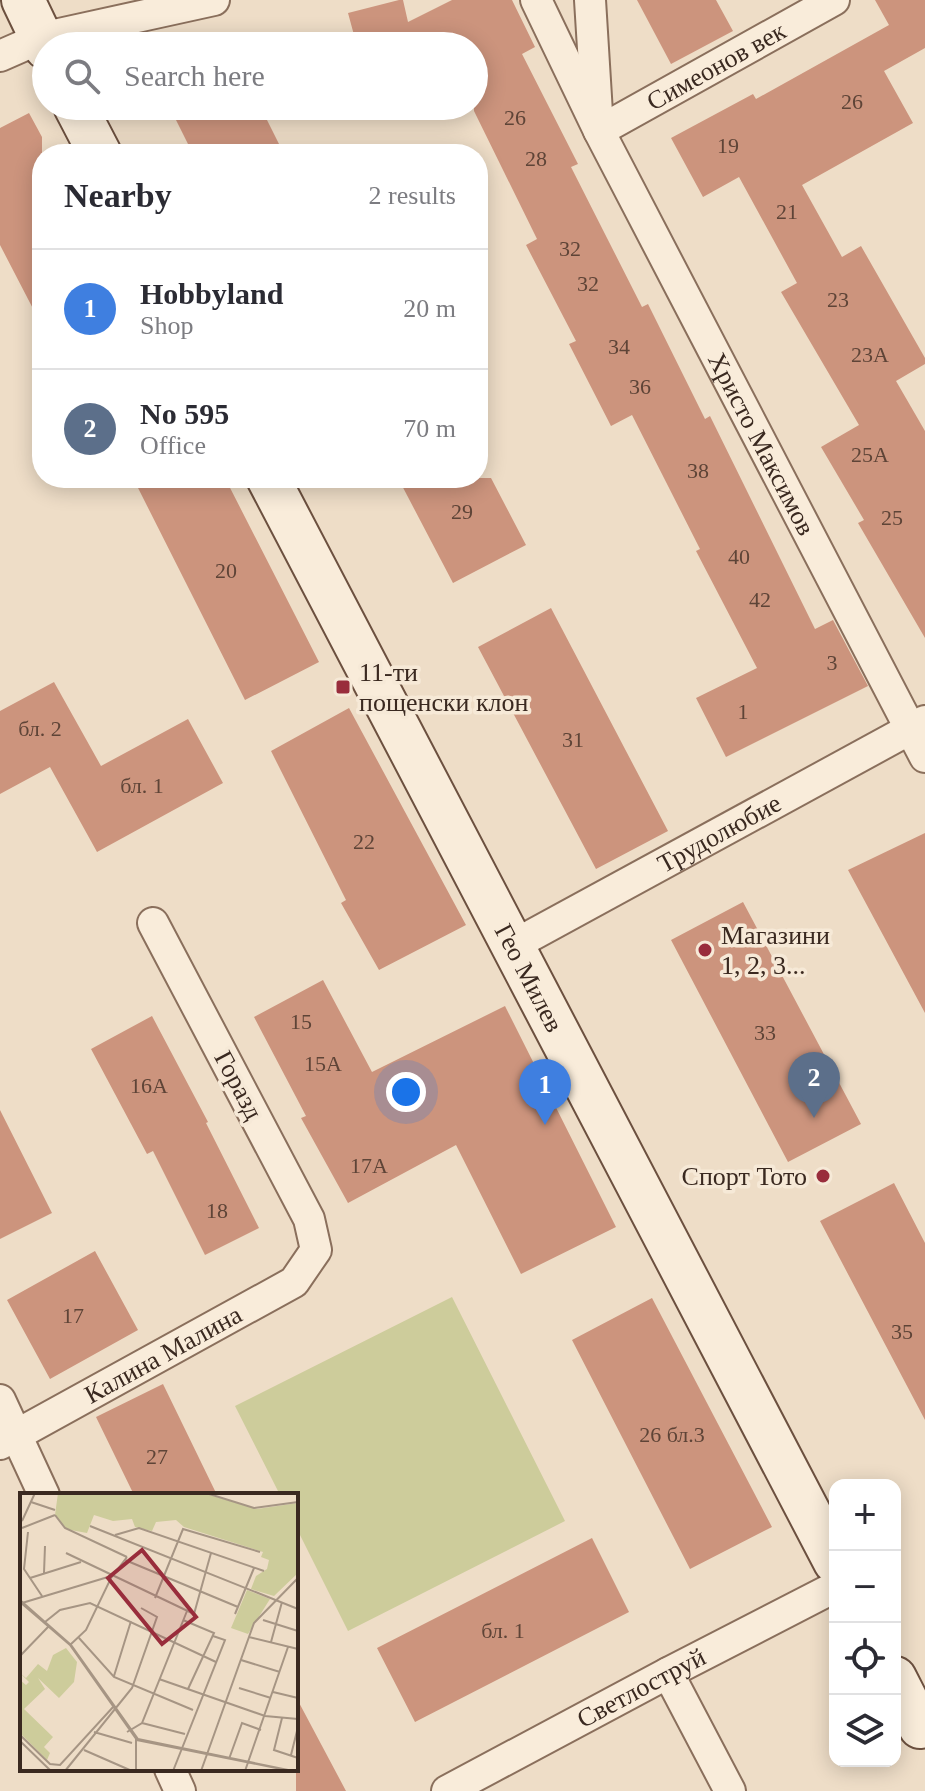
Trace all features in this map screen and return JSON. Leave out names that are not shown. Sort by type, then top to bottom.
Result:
[{"type":"street","points":[[23,0],[39,32]]},
{"type":"street","points":[[87,32],[214,0]]},
{"type":"street","name":"Христо Максимов","points":[[536,0],[599,131],[918,725],[925,757]]},
{"type":"street","name":"Христо Максимов","points":[[590,0],[599,131]]},
{"type":"street","name":"Симеонов век","points":[[599,131],[834,0]]},
{"type":"street","points":[[0,56],[32,47]]},
{"type":"street","points":[[82,120],[95,144]]},
{"type":"street","name":"Гео Милев","points":[[273,488],[829,1551]]},
{"type":"street","name":"Трудолюбие","points":[[512,946],[918,725]]},
{"type":"street","name":"Горазд","points":[[153,923],[309,1219],[316,1250]]},
{"type":"street","name":"Калина Малина","points":[[8,1439],[294,1282],[316,1250]]},
{"type":"street","points":[[0,1400],[8,1439],[43,1493]]},
{"type":"street","name":"Светлоструй","points":[[447,1791],[829,1590]]},
{"type":"street","points":[[668,1673],[730,1791]]},
{"type":"street","points":[[901,1688],[922,1725]]},
{"type":"street","points":[[171,1771],[180,1791]]},
{"type":"shaded area","points":[[452,1297],[565,1521],[348,1631],[298,1531],[298,1493],[279,1493],[235,1406]]},
{"type":"building","points":[[403,0],[408,22],[452,0],[512,0],[535,47],[522,54],[578,164],[571,167],[642,307],[648,304],[705,419],[710,416],[815,629],[833,620],[868,686],[726,757],[696,698],[757,668],[696,551],[700,549],[632,415],[611,426],[569,344],[576,341],[526,245],[537,239],[478,120],[488,120],[488,32],[353,32],[348,13]]},
{"type":"building","points":[[637,0],[716,0],[733,31],[671,64]]},
{"type":"building","points":[[875,0],[925,0],[925,48],[884,71],[913,123],[802,185],[842,257],[861,246],[925,358],[925,364],[896,381],[925,431],[925,638],[858,523],[864,520],[821,447],[859,425],[781,292],[797,283],[739,177],[703,197],[671,138],[753,94],[756,99],[889,25]]},
{"type":"building","points":[[29,113],[42,137],[42,144],[32,144],[32,307],[0,245],[0,128]]},
{"type":"building","points":[[176,120],[267,120],[279,144],[188,144]]},
{"type":"building","points":[[488,478],[491,478],[526,545],[453,583],[403,488],[488,488]]},
{"type":"building","points":[[138,488],[230,488],[319,662],[245,700]]},
{"type":"building","points":[[551,608],[668,831],[596,869],[478,647]]},
{"type":"building","points":[[54,682],[101,766],[188,719],[223,783],[97,852],[50,767],[0,794],[0,711]]},
{"type":"building","points":[[349,708],[466,925],[379,970],[341,903],[346,900],[271,751]]},
{"type":"building","points":[[925,833],[925,1013],[848,870]]},
{"type":"building","points":[[743,902],[861,1124],[788,1162],[671,940]]},
{"type":"building","points":[[323,980],[372,1072],[505,1006],[616,1227],[521,1274],[456,1145],[348,1203],[301,1118],[306,1116],[254,1017]]},
{"type":"building","points":[[152,1016],[259,1228],[205,1255],[153,1151],[147,1154],[91,1049]]},
{"type":"building","points":[[0,1110],[52,1213],[0,1239]]},
{"type":"building","points":[[894,1183],[925,1243],[925,1420],[820,1221]]},
{"type":"building","points":[[95,1251],[138,1330],[50,1379],[7,1300]]},
{"type":"building","points":[[652,1298],[772,1527],[690,1569],[572,1340]]},
{"type":"building","points":[[163,1384],[216,1493],[133,1493],[96,1417]]},
{"type":"building","points":[[592,1538],[629,1612],[415,1722],[377,1648]]},
{"type":"building","points":[[298,1701],[346,1791],[296,1791],[298,1771]]},
{"type":"place","name":"11-ти пощенски клон","points":[[343,687]]},
{"type":"place","name":"Магазини 1, 2, 3...","points":[[705,950]]},
{"type":"place","name":"No 595","points":[[814,1118]]},
{"type":"place","name":"Hobbyland","points":[[545,1125]]},
{"type":"place","name":"Спорт Тото","points":[[823,1176]]}]
